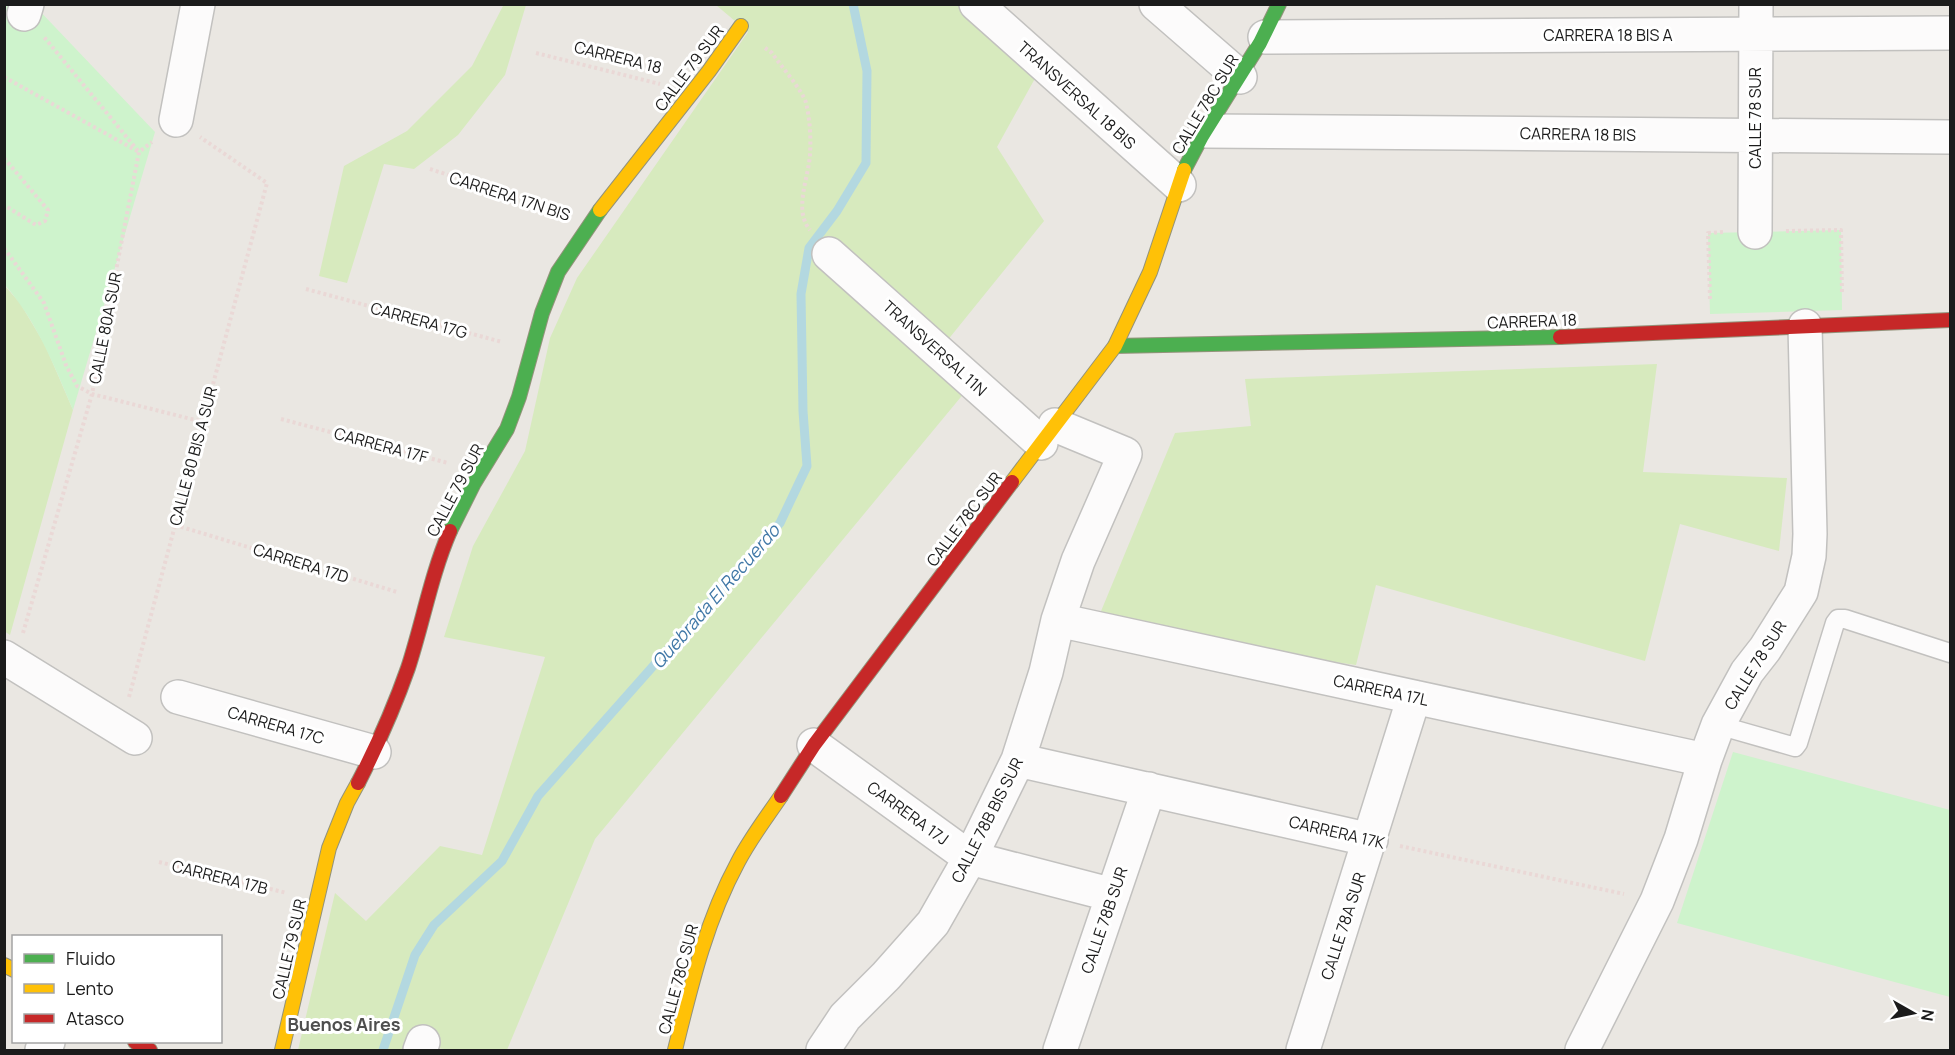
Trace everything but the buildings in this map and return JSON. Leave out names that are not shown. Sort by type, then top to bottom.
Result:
[{"type":"street","points":[[176,120],[198,4]]},
{"type":"street","name":"TRANSVERSAL 18 BIS","points":[[976,4],[1179,185]]},
{"type":"street","points":[[1156,4],[1239,77]]},
{"type":"street","name":"CALLE 78C SUR","points":[[675,1050],[699,955],[723,891],[738,861],[814,745],[1114,346],[1146,285],[1191,156],[1265,37],[1279,4]]},
{"type":"street","name":"CARRERA 18 BIS A","points":[[1265,37],[1756,19],[1950,33]]},
{"type":"street","name":"CALLE 78 SUR","points":[[1755,232],[1756,19]]},
{"type":"street","name":"CALLE 79 SUR","points":[[282,1050],[329,848],[346,802],[374,752],[389,719],[408,667],[439,557],[455,520],[481,471],[507,429],[519,397],[542,313],[558,272],[591,222],[692,93],[741,26]]},
{"type":"street","name":"CARRERA 18 BIS","points":[[1206,131],[1950,137]]},
{"type":"street","name":"TRANSVERSAL 11N","points":[[830,254],[1048,434],[1125,454]]},
{"type":"street","name":"CARRERA 18","points":[[1114,346],[1510,339],[1950,320]]},
{"type":"street","name":"CALLE 78 SUR","points":[[1582,1050],[1657,901],[1681,839],[1718,725],[1747,672],[1765,649],[1801,592],[1809,556],[1805,326]]},
{"type":"street","name":"CALLE 78B BIS SUR","points":[[823,1050],[845,1017],[886,976],[933,923],[970,858],[1018,760],[1046,672],[1058,620],[1078,561],[1125,454]]},
{"type":"street","name":"CARRERA 17L","points":[[1058,620],[1705,760]]},
{"type":"street","points":[[9,660],[128,733]]},
{"type":"street","name":"CARRERA 17C","points":[[178,697],[374,752]]},
{"type":"street","name":"CALLE 78A SUR","points":[[1303,1050],[1371,840],[1414,697]]},
{"type":"street","name":"CARRERA 17J","points":[[814,745],[970,858],[1113,895]]},
{"type":"street","name":"CARRERA 17K","points":[[1018,760],[1371,840]]},
{"type":"street","name":"CALLE 78B SUR","points":[[1060,1050],[1149,789]]},
{"type":"lane","points":[[1718,725],[1795,747],[1838,619],[1845,619],[1950,653]]},
{"type":"path","points":[[25,9],[140,152]]},
{"type":"path","points":[[741,26],[772,54],[805,100],[810,155],[803,198],[804,223]]},
{"type":"path","name":"CARRERA 18","points":[[536,53],[692,93]]},
{"type":"path","points":[[4,77],[140,152]]},
{"type":"path","points":[[140,152],[176,120]]},
{"type":"path","name":"CALLE 80 BIS A SUR","points":[[128,733],[175,525],[267,183],[176,120]]},
{"type":"path","name":"CALLE 80A SUR","points":[[9,660],[92,393],[140,152]]},
{"type":"path","points":[[4,158],[48,210],[45,221],[36,225],[4,205]]},
{"type":"path","name":"CARRERA 17N BIS","points":[[430,169],[591,222]]},
{"type":"path","points":[[1841,230],[1843,324]]},
{"type":"path","points":[[4,248],[44,303],[66,365],[77,386],[92,393],[202,422]]},
{"type":"path","name":"CARRERA 17G","points":[[306,289],[532,350]]},
{"type":"path","name":"CARRERA 17F","points":[[281,419],[481,471]]},
{"type":"path","name":"CARRERA 17D","points":[[175,525],[426,601]]},
{"type":"path","name":"CARRERA 17K","points":[[1371,840],[1657,901]]},
{"type":"path","name":"CARRERA 17B","points":[[159,862],[316,900]]},
{"type":"green space","points":[[504,4],[526,5],[505,75],[458,135],[414,169],[384,164],[347,283],[319,276],[344,166],[407,131],[472,66]]},
{"type":"green space","points":[[4,5],[34,5],[155,132],[73,410],[36,329],[5,285]]},
{"type":"green space","points":[[716,5],[970,5],[1038,73],[997,147],[1044,221],[930,362],[965,392],[595,839],[507,1050],[435,1048],[434,1050],[298,1050],[335,893],[366,921],[440,846],[482,855],[545,657],[444,637],[473,546],[525,451],[550,338],[577,278],[748,32]]},
{"type":"green space","points":[[1841,230],[1842,310],[1710,314],[1708,233]]},
{"type":"green space","points":[[4,285],[20,303],[45,345],[73,410],[10,635],[4,631]]},
{"type":"green space","points":[[1657,364],[1643,472],[1787,478],[1779,551],[1680,524],[1645,661],[1376,585],[1356,665],[1094,628],[1175,433],[1251,426],[1245,379]]},
{"type":"green space","points":[[1733,752],[1950,810],[1950,997],[1677,923]]},
{"type":"waterway","name":"Quebrada El Recuerdo","points":[[383,1050],[415,955],[434,925],[502,861],[538,796],[780,523],[807,466],[803,411],[801,294],[809,248],[837,211],[866,163],[867,71],[853,4]]},
{"type":"traffic: fast","points":[[1184,170],[1202,136],[1260,43],[1279,4]]},
{"type":"traffic: fast","points":[[450,531],[474,483],[507,429],[519,397],[542,313],[558,272],[600,210]]},
{"type":"traffic: fast","points":[[1115,346],[1560,337]]},
{"type":"traffic: slow","points":[[600,210],[709,71],[741,26]]},
{"type":"traffic: slow","points":[[1012,482],[1115,346],[1150,272],[1184,170]]},
{"type":"traffic: slow","points":[[282,1050],[329,848],[347,803],[358,783]]},
{"type":"traffic: slow","points":[[675,1050],[708,930],[717,907],[743,853],[781,796]]},
{"type":"traffic: slow","points":[[4,965],[12,969]]},
{"type":"traffic: jam","points":[[1560,337],[1950,320]]},
{"type":"traffic: jam","points":[[781,796],[814,745],[1012,482]]},
{"type":"traffic: jam","points":[[358,783],[403,683],[450,531]]},
{"type":"traffic: jam","points":[[137,1043],[150,1050]]},
{"type":"district","name":"Buenos Aires","points":[[344,1024]]}]
